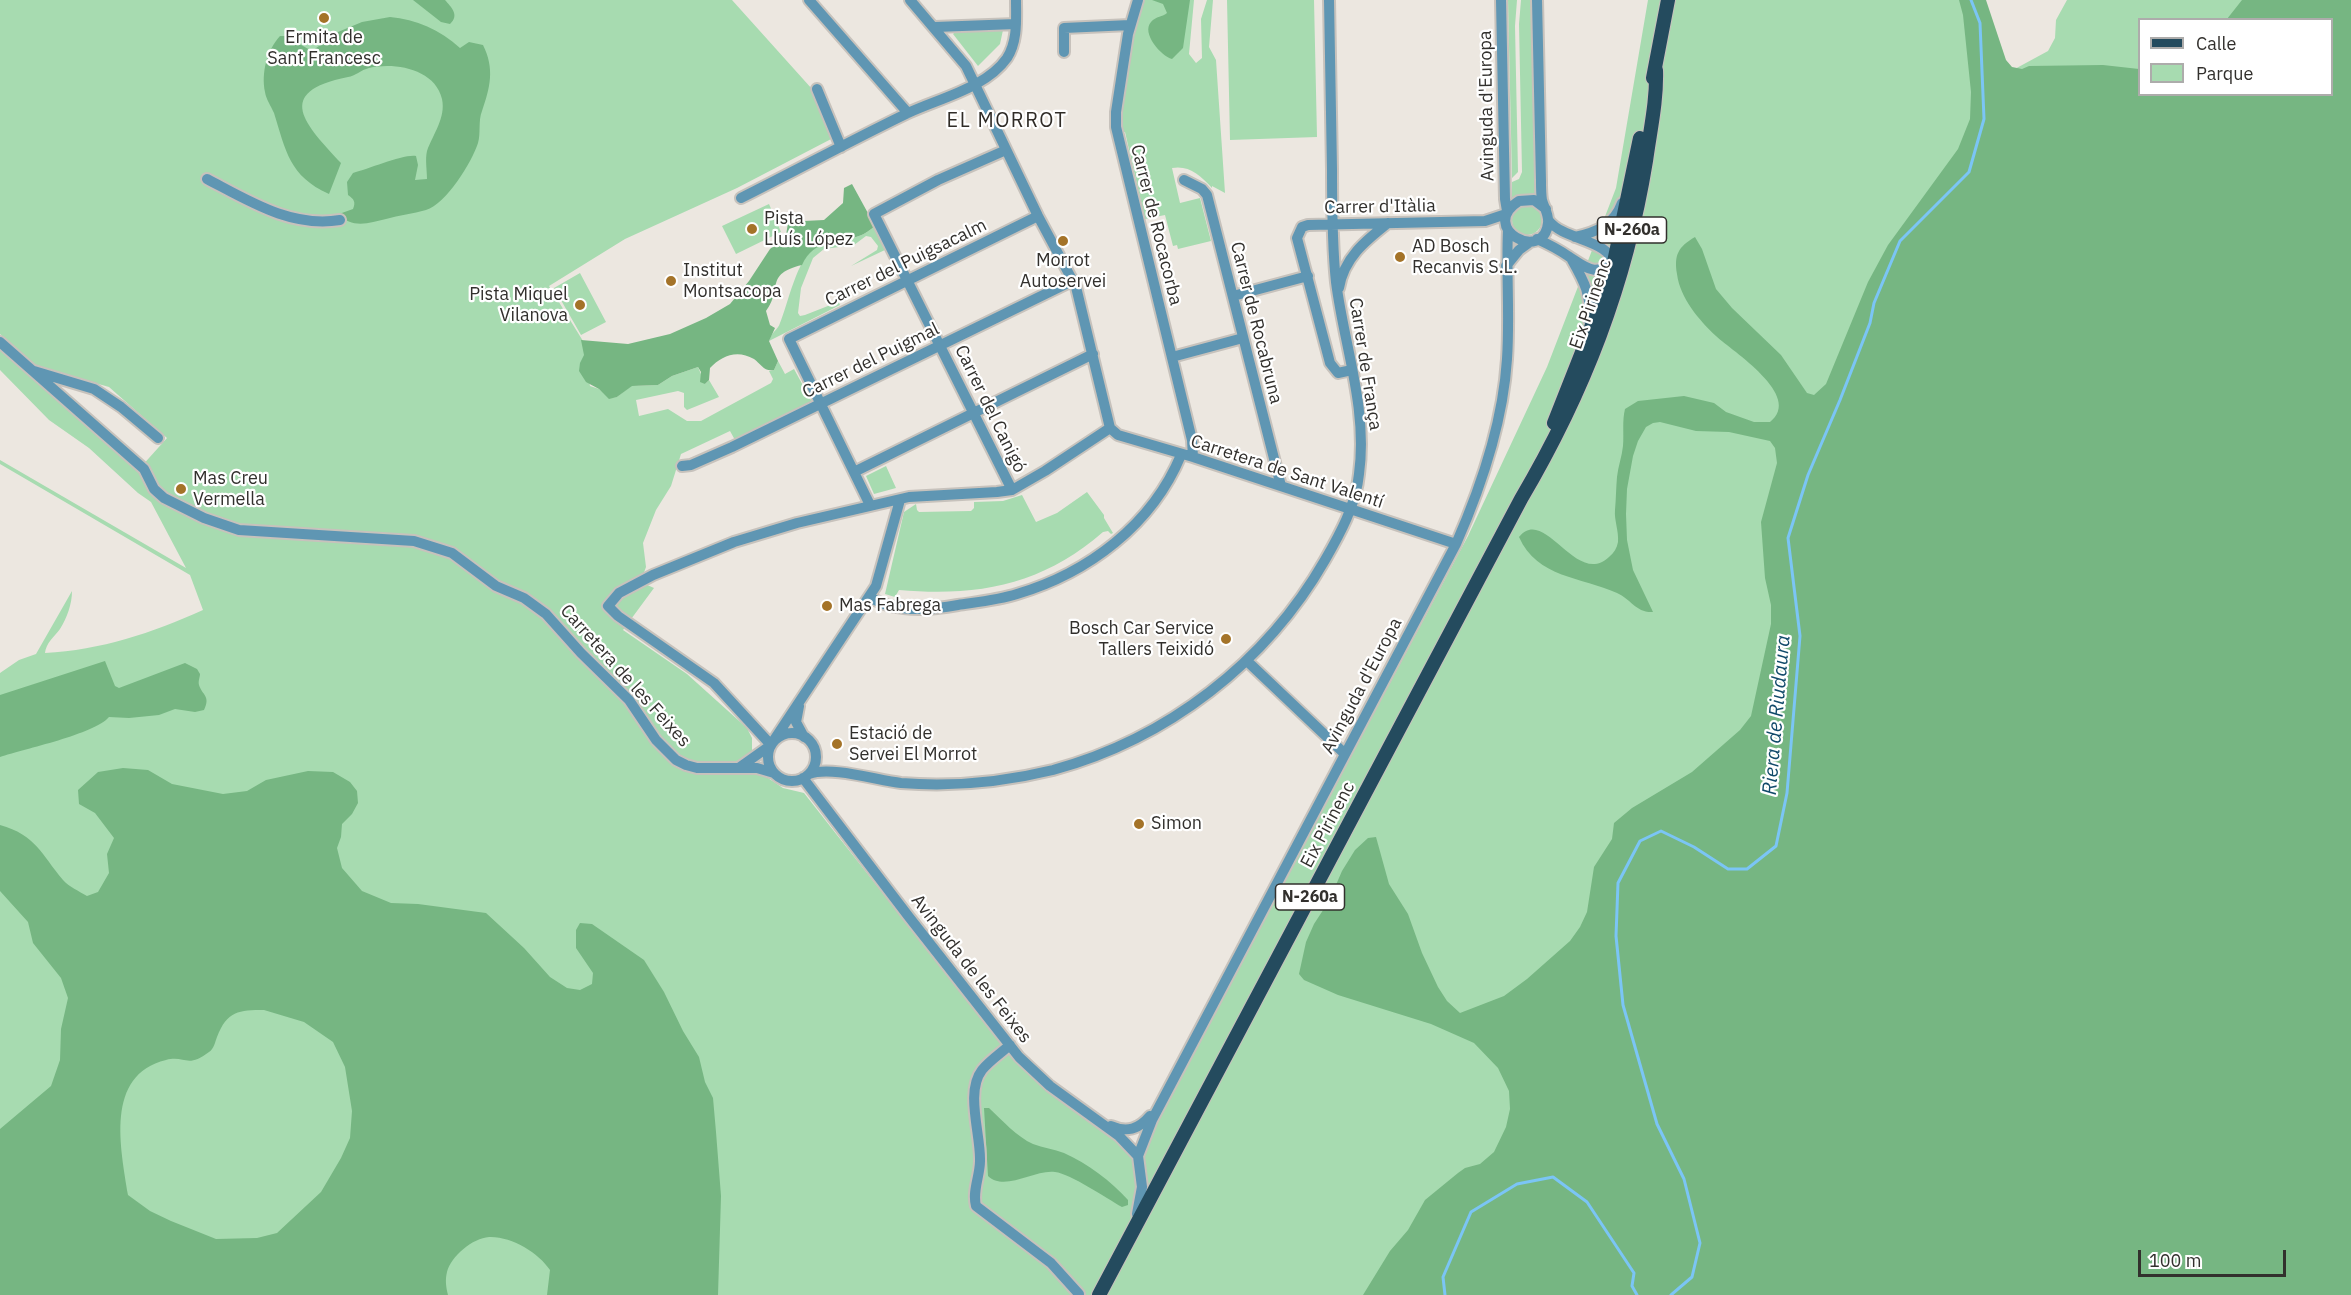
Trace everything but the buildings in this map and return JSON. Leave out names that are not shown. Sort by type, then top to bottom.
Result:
[{"type":"main road","name":"Eix Pirinenc","points":[[1521,499],[1586,342],[1614,262],[1656,70],[1668,0]]},
{"type":"main road","name":"Eix Pirinenc","points":[[1099,1295],[1521,499],[1550,451],[1581,384],[1615,296],[1626,259],[1648,144],[1656,88],[1656,70]]},
{"type":"street","points":[[809,0],[908,113]]},
{"type":"street","points":[[773,743],[714,683],[618,616],[608,606],[619,593],[653,575],[773,530],[870,505],[919,496],[1012,490],[1054,466],[1110,428],[1093,354],[1072,281],[961,58],[910,0]]},
{"type":"street","points":[[741,198],[990,74],[1012,49],[1016,24],[1016,0]]},
{"type":"street","name":"Carrer de Rocacorba","points":[[1138,0],[1130,25],[1116,112],[1116,128],[1192,440],[1187,456]]},
{"type":"street","name":"Carrer de França","points":[[806,776],[824,771],[903,783],[946,784],[1012,778],[1054,769],[1103,752],[1168,722],[1199,701],[1247,661],[1282,623],[1305,592],[1331,550],[1350,510],[1357,488],[1361,461],[1361,437],[1352,370],[1338,296],[1333,224],[1329,0]]},
{"type":"street","name":"Avinguda d'Europa","points":[[1501,0],[1507,213]]},
{"type":"street","points":[[1538,0],[1542,198],[1549,221],[1554,228],[1604,249],[1614,262],[1616,272],[1580,376],[1581,384]]},
{"type":"street","points":[[935,27],[1016,24]]},
{"type":"street","points":[[1064,52],[1064,28],[1130,25]]},
{"type":"street","points":[[817,89],[841,147]]},
{"type":"street","points":[[1546,209],[1534,200],[1518,201],[1507,213],[1507,229],[1517,240],[1534,240],[1570,257],[1586,269],[1606,268],[1620,255],[1642,157],[1648,144]]},
{"type":"street","name":"Carrer del Canigó","points":[[1006,150],[938,180],[874,214],[1012,490]]},
{"type":"street","points":[[1575,237],[1593,233],[1604,227],[1618,213],[1634,169]]},
{"type":"street","points":[[207,179],[260,206],[293,219],[306,222],[340,220]]},
{"type":"street","name":"Carrer de Rocabruna","points":[[1184,180],[1202,189],[1207,195],[1281,486]]},
{"type":"street","name":"Carrer d'Itàlia","points":[[1352,370],[1338,373],[1330,363],[1297,238],[1302,227],[1333,224],[1485,221],[1507,213]]},
{"type":"street","name":"Carrer del Puigsacalm","points":[[821,403],[789,339],[1038,216]]},
{"type":"street","name":"Carrer d'Itàlia","points":[[1485,221],[1507,229]]},
{"type":"street","points":[[1506,266],[1519,250],[1547,228],[1549,221]]},
{"type":"street","points":[[1338,296],[1344,272],[1352,256],[1361,245],[1388,223]]},
{"type":"street","name":"Avinguda d'Europa","points":[[1131,1232],[1141,1198],[1138,1156],[1145,1136],[1456,544],[1478,490],[1499,417],[1507,358],[1507,229]]},
{"type":"street","points":[[1570,257],[1587,288],[1591,303],[1586,342]]},
{"type":"street","points":[[1233,296],[1308,276]]},
{"type":"street","name":"Carrer del Puigmal","points":[[682,466],[691,465],[732,447],[1072,281]]},
{"type":"street","points":[[1172,357],[1243,338]]},
{"type":"street","name":"Carretera de les Feixes","points":[[0,342],[144,469],[154,489],[160,495],[204,518],[250,532],[302,533],[414,541],[452,553],[496,586],[524,597],[546,614],[581,653],[629,700],[656,741],[676,759],[697,768],[740,767],[763,769],[774,773]]},
{"type":"street","points":[[854,472],[1093,354]]},
{"type":"street","points":[[31,370],[94,389],[121,407],[158,438]]},
{"type":"street","points":[[821,403],[870,505]]},
{"type":"street","name":"Carretera de Sant Valentí","points":[[1110,428],[1118,435],[1456,544]]},
{"type":"street","points":[[870,597],[879,603],[899,607],[938,609],[1001,598],[1040,586],[1083,564],[1119,541],[1143,517],[1187,456]]},
{"type":"street","points":[[801,700],[796,722],[804,737],[812,744],[815,753],[814,764],[806,776],[797,780],[784,780],[774,773],[768,759],[773,743],[801,700],[870,597],[881,573],[900,500]]},
{"type":"street","points":[[1247,661],[1345,754]]},
{"type":"street","points":[[740,767],[785,734],[792,733],[804,737]]},
{"type":"street","name":"Carrer de França","points":[[815,753],[826,764],[846,775]]},
{"type":"street","name":"Avinguda de les Feixes","points":[[806,776],[1010,1045],[1050,1086],[1119,1136],[1138,1156]]},
{"type":"street","points":[[1010,1045],[983,1068],[975,1090],[980,1160],[974,1194],[976,1206],[1051,1263],[1078,1294]]},
{"type":"street","name":"Avinguda d'Europa","points":[[1097,1119],[1123,1130],[1138,1127],[1144,1123],[1164,1096]]},
{"type":"green space","points":[[0,0],[732,0],[812,89],[835,137],[737,188],[625,239],[549,286],[583,341],[590,386],[599,389],[609,398],[617,397],[631,386],[658,385],[672,376],[698,367],[705,384],[709,380],[719,397],[687,410],[684,407],[684,393],[678,391],[636,400],[639,416],[668,409],[687,421],[701,421],[771,383],[773,379],[769,371],[774,370],[778,361],[785,374],[794,369],[812,402],[735,440],[730,431],[681,454],[671,486],[656,510],[643,543],[646,567],[642,578],[645,584],[654,588],[623,630],[687,674],[747,728],[752,738],[752,761],[762,774],[783,788],[804,793],[1002,1045],[1048,1091],[1138,1157],[1468,536],[1547,367],[1616,188],[1648,0],[1973,0],[1989,83],[2048,51],[2055,38],[2056,20],[2067,0],[2351,0],[2351,1295],[0,1295],[0,673],[19,660],[36,654],[72,591],[67,616],[45,653],[86,648],[126,639],[203,610],[190,575],[0,464],[0,460],[186,568],[151,502],[89,448],[49,420],[0,370],[0,344],[140,468],[167,438],[109,387],[36,366],[0,334]]},
{"type":"green space","points":[[413,0],[445,0],[454,11],[453,21],[450,24],[441,22]]},
{"type":"green space","points":[[1144,0],[1194,0],[1189,54],[1196,63],[1202,58],[1201,19],[1207,0],[1213,0],[1209,47],[1216,60],[1225,193],[1212,186],[1212,188],[1199,175],[1189,170],[1172,168],[1180,203],[1200,198],[1211,241],[1178,249],[1177,245],[1173,246],[1165,215],[1145,219],[1125,132],[1123,132],[1124,83]]},
{"type":"green space","points":[[1152,0],[1190,0],[1183,48],[1172,59],[1163,54],[1150,38],[1151,22],[1167,13],[1163,4]]},
{"type":"green space","points":[[1227,0],[1314,0],[1317,137],[1230,140]]},
{"type":"green space","points":[[1508,0],[1517,0],[1515,26],[1518,172],[1512,178]]},
{"type":"green space","points":[[1521,0],[1531,0],[1535,194],[1521,194],[1512,198],[1512,182],[1519,179],[1522,172],[1519,24]]},
{"type":"green space","points":[[1959,0],[1986,0],[2006,60],[2012,67],[2022,69],[2029,66],[2103,65],[2138,69],[2138,96],[2333,96],[2333,18],[2228,18],[2242,0],[2351,0],[2351,1295],[1363,1295],[1390,1251],[1408,1230],[1425,1200],[1465,1168],[1480,1164],[1494,1152],[1506,1127],[1510,1109],[1509,1091],[1498,1068],[1474,1043],[1431,1024],[1338,995],[1304,980],[1299,974],[1306,942],[1314,924],[1329,901],[1342,871],[1355,850],[1368,838],[1376,837],[1389,884],[1408,914],[1422,953],[1447,1001],[1460,1013],[1504,996],[1570,941],[1580,927],[1587,912],[1594,867],[1612,839],[1614,823],[1632,808],[1692,772],[1740,730],[1751,716],[1771,624],[1771,605],[1765,578],[1761,522],[1777,463],[1775,448],[1770,441],[1729,432],[1696,431],[1660,422],[1646,427],[1633,456],[1627,489],[1626,514],[1627,540],[1633,570],[1653,612],[1638,608],[1617,593],[1549,569],[1527,551],[1519,537],[1529,530],[1539,531],[1585,562],[1597,564],[1612,554],[1618,542],[1615,510],[1617,477],[1623,446],[1624,414],[1625,409],[1638,401],[1684,396],[1714,403],[1726,412],[1754,422],[1770,422],[1778,411],[1778,400],[1772,387],[1762,375],[1703,323],[1682,292],[1677,274],[1678,252],[1695,237],[1702,249],[1716,289],[1732,308],[1781,355],[1807,393],[1814,395],[1826,384],[1868,282],[1888,245],[1958,149],[1970,119],[1971,92],[1963,15]]},
{"type":"green space","points":[[390,17],[427,26],[460,48],[469,42],[483,45],[489,62],[490,78],[481,115],[479,139],[464,171],[450,191],[434,206],[426,210],[374,222],[361,224],[349,222],[339,214],[354,207],[354,201],[348,195],[347,182],[353,173],[395,159],[416,156],[418,165],[415,180],[427,179],[427,151],[438,126],[443,106],[438,89],[423,74],[413,70],[379,66],[324,83],[310,91],[303,101],[303,111],[308,123],[341,163],[329,194],[305,179],[286,151],[264,85],[268,55],[280,36],[285,36],[312,51],[338,32],[362,22]]},
{"type":"green space","points":[[1003,30],[1000,44],[978,66],[953,34],[956,31]]},
{"type":"green space","points":[[852,184],[875,226],[859,236],[819,246],[807,256],[802,265],[790,269],[778,278],[771,303],[766,311],[770,325],[775,328],[769,341],[778,361],[774,370],[765,369],[748,356],[730,355],[719,360],[710,368],[709,380],[705,384],[700,382],[701,372],[698,367],[672,376],[658,385],[632,386],[617,397],[609,399],[599,389],[586,382],[579,371],[584,355],[581,340],[628,344],[670,334],[706,318],[730,304],[749,281],[770,249],[786,235],[789,217],[795,214],[804,221],[824,220],[843,203],[844,188]]},
{"type":"green space","name":"Pista Lluís López","points":[[769,204],[781,232],[736,254],[722,226]]},
{"type":"green space","points":[[1527,205],[1533,206],[1541,214],[1541,226],[1533,234],[1527,235],[1521,234],[1513,226],[1512,220],[1513,214],[1521,206]]},
{"type":"green space","points":[[875,226],[887,249],[851,266],[877,250],[878,246],[871,237],[866,236],[854,245],[824,249],[813,258],[801,288],[798,313],[800,316],[805,315],[833,304],[837,299],[840,305],[769,341],[779,325],[798,271],[809,253],[820,245],[854,238]]},
{"type":"green space","name":"Pista Miquel Vilanova","points":[[580,273],[606,322],[581,335],[554,288]]},
{"type":"green space","points":[[886,466],[896,488],[874,494],[866,476]]},
{"type":"green space","points":[[1087,492],[1104,515],[1113,533],[1103,532],[1080,550],[1056,564],[1008,584],[982,589],[928,592],[899,590],[895,597],[885,594],[904,512],[916,504],[919,512],[971,511],[974,508],[974,502],[1003,501],[1022,495],[1036,522],[1057,513]]},
{"type":"green space","points":[[105,661],[115,686],[119,688],[185,663],[197,669],[200,674],[199,685],[207,702],[204,710],[195,712],[175,709],[159,715],[109,717],[75,735],[0,757],[0,695]]},
{"type":"green space","points":[[123,768],[148,770],[172,784],[223,794],[247,791],[266,780],[308,771],[333,772],[350,782],[357,791],[358,803],[352,814],[342,824],[337,848],[342,868],[362,891],[391,903],[418,904],[486,913],[524,948],[550,977],[567,988],[580,990],[592,984],[593,973],[576,948],[576,930],[580,923],[592,924],[644,960],[699,1057],[705,1082],[713,1098],[721,1196],[718,1295],[547,1295],[550,1270],[539,1258],[524,1247],[506,1239],[489,1237],[470,1244],[453,1260],[446,1275],[448,1295],[0,1295],[0,1129],[51,1086],[60,1060],[61,1029],[68,998],[61,978],[33,943],[28,922],[0,891],[0,825],[22,834],[37,846],[71,887],[87,896],[98,892],[109,873],[107,854],[114,838],[95,813],[79,804],[78,790],[98,772]],"holes":[[[264,1010],[304,1022],[333,1042],[345,1067],[352,1111],[350,1138],[321,1192],[277,1233],[257,1238],[216,1239],[150,1211],[128,1195],[122,1157],[121,1116],[125,1097],[133,1081],[146,1068],[166,1060],[191,1061],[202,1057],[212,1049],[225,1022],[241,1012]]]},
{"type":"green space","points":[[984,1108],[989,1108],[1027,1141],[1064,1153],[1090,1168],[1122,1193],[1128,1200],[1128,1205],[1122,1207],[1079,1182],[1055,1172],[1003,1182],[988,1176]]},
{"type":"waterway","name":"Riera de Riudaura","points":[[1671,1295],[1692,1277],[1700,1243],[1684,1179],[1657,1124],[1623,1005],[1616,936],[1618,883],[1640,841],[1661,831],[1694,847],[1728,869],[1747,869],[1776,846],[1787,793],[1800,636],[1788,538],[1808,475],[1840,400],[1870,323],[1874,303],[1900,241],[1969,172],[1984,119],[1980,23],[1971,0]]},
{"type":"waterway","name":"Riera de Riudaura","points":[[1445,1295],[1443,1277],[1471,1212],[1517,1184],[1553,1177],[1587,1202],[1634,1273],[1632,1286],[1637,1295]]},
{"type":"place","name":"Ermita de Sant Francesc","points":[[324,18]]},
{"type":"place","name":"Pista Lluís López","points":[[752,229]]},
{"type":"place","name":"Morrot Autoservei","points":[[1063,241]]},
{"type":"place","name":"AD Bosch Recanvis S.L.","points":[[1400,257]]},
{"type":"place","name":"Institut Montsacopa","points":[[671,281]]},
{"type":"place","name":"Pista Miquel Vilanova","points":[[580,305]]},
{"type":"place","name":"Mas Creu Vermella","points":[[181,489]]},
{"type":"place","name":"Mas Fabrega","points":[[827,606]]},
{"type":"place","name":"Bosch Car Service Tallers Teixidó","points":[[1226,639]]},
{"type":"place","name":"Estació de Servei El Morrot","points":[[837,744]]},
{"type":"place","name":"Simon","points":[[1139,824]]},
{"type":"district","name":"EL MORROT","points":[[1007,121]]}]
